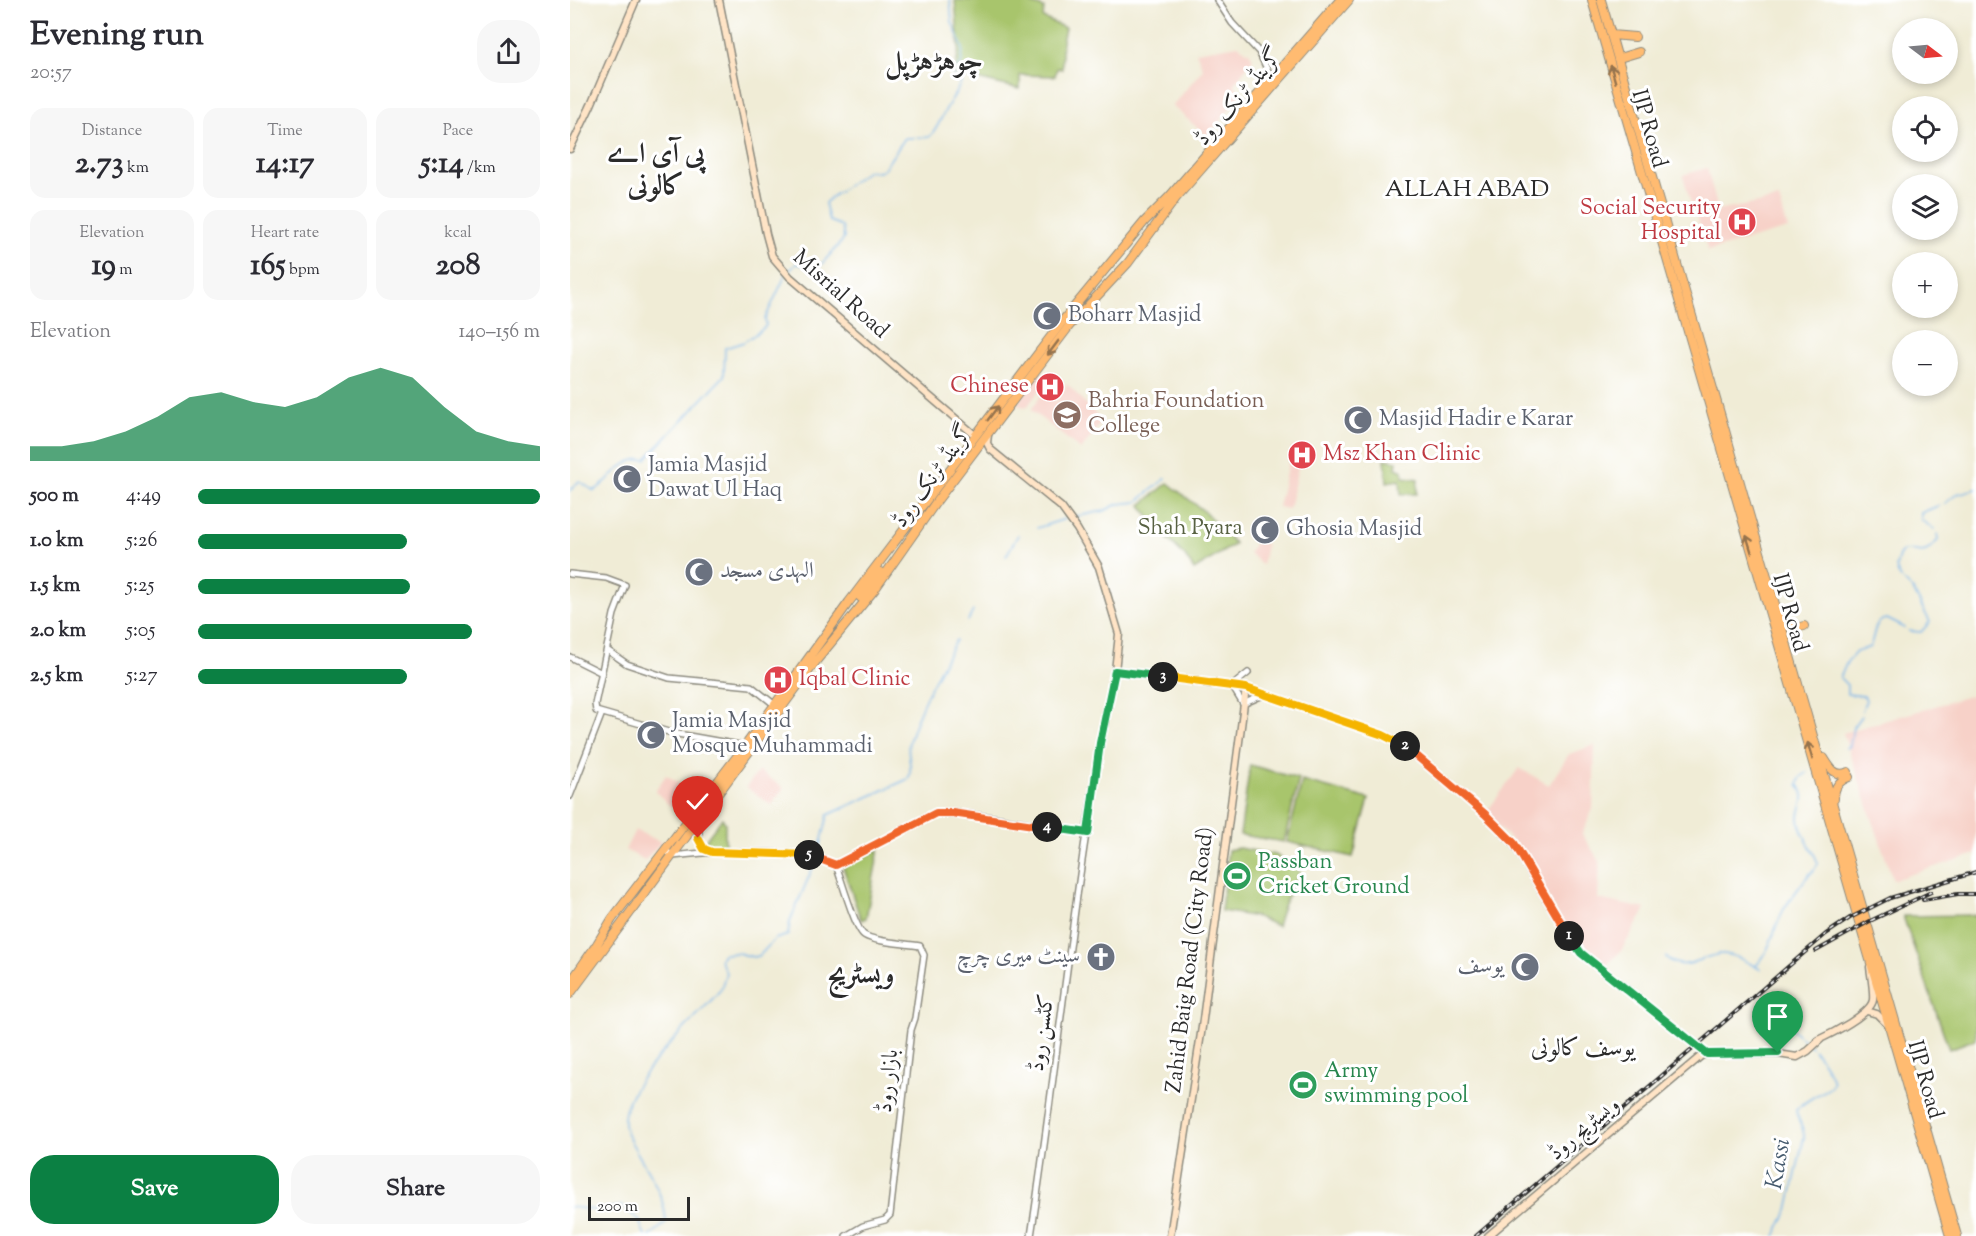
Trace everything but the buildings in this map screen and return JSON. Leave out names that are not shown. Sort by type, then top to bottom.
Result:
[{"type":"highway","name":"گرینڈ ٹرنک روڈ","points":[[571,981],[597,944],[703,816],[816,661],[875,590],[927,515],[1070,325],[1144,244],[1177,197],[1317,32],[1340,0]]},
{"type":"highway","points":[[1340,0],[1337,7],[1349,0]]},
{"type":"highway","name":"گرینڈ ٹرنک روڈ","points":[[570,994],[670,854],[691,818],[1065,318],[1145,221],[1164,203],[1273,76],[1349,0]]},
{"type":"highway","name":"IJP Road","points":[[1592,0],[1818,747],[1950,1236]]},
{"type":"highway","name":"IJP Road","points":[[1600,0],[1619,58],[1665,236],[1870,960],[1958,1236]]},
{"type":"highway","points":[[1611,35],[1635,38]]},
{"type":"highway","points":[[1619,58],[1639,52]]},
{"type":"highway","points":[[1164,203],[1141,230],[1141,234],[1144,234],[1177,197],[1186,202]]},
{"type":"highway","points":[[1091,288],[1133,241],[1137,241],[1138,245],[1100,292]]},
{"type":"highway","points":[[867,580],[859,595],[861,598],[927,515]]},
{"type":"highway","points":[[816,661],[855,608],[854,604],[851,604],[823,639]]},
{"type":"highway","points":[[1782,624],[1796,628],[1804,626]]},
{"type":"highway","points":[[1818,747],[1834,773],[1848,774],[1836,786],[1834,806]]},
{"type":"highway","name":"گرینڈ ٹرنک روڈ","points":[[597,944],[612,919],[683,824],[691,818]]},
{"type":"main road","points":[[570,149],[636,0]]},
{"type":"main road","name":"Misrial Road","points":[[719,0],[772,256],[790,277],[976,436]]},
{"type":"main road","points":[[988,434],[987,441],[990,449],[1042,490],[1066,513],[1099,567],[1119,634],[1115,671],[1246,688],[1383,735],[1402,744],[1471,802],[1514,843],[1581,953],[1707,1054],[1778,1053],[1797,1057],[1867,1011],[1873,1000],[1870,960]]},
{"type":"main road","points":[[974,453],[981,449],[990,449]]},
{"type":"main road","name":"Zahid Baig Road (City Road)","points":[[1170,1236],[1204,1005],[1246,688]]},
{"type":"main road","points":[[1867,1011],[1875,1012],[1880,1016],[1892,1034]]},
{"type":"main road","name":"ویسٹریج روڈ","points":[[1488,1236],[1701,1056],[1707,1054]]},
{"type":"street","points":[[1217,0],[1232,23],[1259,52],[1273,76]]},
{"type":"street","points":[[570,574],[606,578],[625,585],[614,614],[595,704],[596,711],[672,733],[745,746]]},
{"type":"street","points":[[607,650],[627,664],[669,678],[751,686],[775,705]]},
{"type":"street","points":[[570,657],[602,673]]},
{"type":"street","name":"کٹسن روڈ","points":[[1031,1236],[1100,743],[1115,671]]},
{"type":"street","points":[[1248,673],[1232,686],[1243,704],[1265,694]]},
{"type":"street","points":[[570,796],[602,713]]},
{"type":"street","points":[[670,854],[712,852],[814,856],[836,865],[936,813],[952,813],[1088,833]]},
{"type":"street","points":[[703,816],[700,821],[698,838],[704,849],[712,852]]},
{"type":"street","name":"بازار روڈ","points":[[836,865],[856,924],[862,933],[883,940],[920,946],[924,955],[906,1065],[890,1215],[885,1220],[863,1226],[846,1236]]},
{"type":"shaded area","points":[[1238,45],[1250,53],[1253,59],[1234,84],[1242,94],[1207,136],[1172,106],[1203,69],[1196,52]]},
{"type":"shaded area","points":[[1707,168],[1717,206],[1693,212],[1683,175]]},
{"type":"shaded area","name":"Social Security Hospital","points":[[1779,199],[1788,229],[1708,251],[1696,215]]},
{"type":"shaded area","points":[[1044,373],[1048,375],[1027,407],[1016,405],[1038,375]]},
{"type":"shaded area","name":"Bahria Foundation College","points":[[1067,384],[1102,421],[1081,450],[1031,410],[1044,391],[1056,402]]},
{"type":"shaded area","points":[[1292,447],[1302,449],[1289,509],[1278,507]]},
{"type":"shaded area","points":[[1257,539],[1266,544],[1262,565],[1249,553]]},
{"type":"shaded area","points":[[1976,694],[1976,854],[1893,880],[1843,733]]},
{"type":"shaded area","points":[[1595,745],[1593,809],[1582,834],[1600,862],[1598,899],[1646,909],[1621,951],[1602,970],[1581,953],[1514,843],[1485,814],[1519,768],[1549,785],[1569,754]]},
{"type":"shaded area","points":[[759,771],[784,788],[771,805],[746,787]]},
{"type":"shaded area","points":[[666,775],[702,797],[688,816],[668,804],[655,791]]},
{"type":"shaded area","points":[[635,830],[661,842],[645,860],[625,850]]},
{"type":"green space","points":[[955,0],[1032,0],[1032,4],[1044,8],[1043,18],[1065,28],[1062,42],[1062,69],[1057,68],[1055,76],[1020,75],[1020,89],[955,74],[959,48]]},
{"type":"green space","points":[[1385,459],[1397,461],[1396,468],[1403,471],[1403,477],[1418,479],[1417,494],[1401,494],[1400,480],[1387,482]]},
{"type":"green space","name":"Shah Pyara","points":[[1168,483],[1205,512],[1235,544],[1194,570],[1185,556],[1154,525],[1141,505]]},
{"type":"green space","points":[[1250,765],[1299,779],[1284,842],[1240,835]]},
{"type":"green space","points":[[1302,781],[1369,799],[1353,857],[1287,842]]},
{"type":"green space","points":[[722,818],[725,823],[725,848],[709,848],[705,841]]},
{"type":"green space","points":[[1239,848],[1276,855],[1300,872],[1283,906],[1277,926],[1257,917],[1221,911],[1228,850]]},
{"type":"green space","points":[[879,849],[866,918],[861,920],[843,867]]},
{"type":"green space","points":[[1976,915],[1976,1039],[1949,1049],[1903,916]]},
{"type":"waterway","points":[[789,271],[797,263],[812,269],[818,268],[844,239],[842,226],[829,221],[825,203],[828,200],[867,171],[883,170],[905,138],[929,137],[936,129],[961,82],[953,76],[954,70],[961,65],[963,49],[952,22],[950,0]]},
{"type":"waterway","points":[[570,491],[579,481],[594,491],[629,462],[646,459],[724,376],[725,348],[744,342],[764,328],[765,319],[786,274]]},
{"type":"waterway","points":[[1073,517],[1104,511],[1118,504],[1137,502],[1166,478]]},
{"type":"waterway","points":[[1944,504],[1957,494],[1976,489]]},
{"type":"waterway","points":[[1934,529],[1921,520],[1921,513],[1940,505]]},
{"type":"waterway","points":[[1037,528],[1065,519]]},
{"type":"waterway","points":[[1909,631],[1921,632],[1930,622],[1913,590],[1899,577],[1896,567],[1899,556],[1903,551],[1928,550],[1938,540],[1937,534]]},
{"type":"waterway","points":[[1006,556],[1018,535]]},
{"type":"waterway","points":[[968,621],[973,611]]},
{"type":"waterway","points":[[1862,711],[1866,700],[1864,696],[1847,694],[1847,685],[1840,678],[1847,662],[1856,652],[1870,647],[1875,629],[1882,620],[1887,619],[1905,628]]},
{"type":"waterway","points":[[818,856],[828,815],[908,779],[910,775],[908,747],[913,729],[956,640]]},
{"type":"waterway","points":[[1846,748],[1850,746],[1853,727],[1861,716]]},
{"type":"waterway","points":[[1755,966],[1764,956],[1784,909],[1818,864],[1799,822],[1803,797],[1798,784],[1801,777],[1807,773]]},
{"type":"waterway","points":[[650,1236],[666,1223],[665,1211],[657,1187],[626,1132],[624,1116],[630,1097],[659,1057],[721,989],[726,973],[720,959],[723,954],[738,953],[753,957],[759,956],[775,939],[788,935],[790,921],[816,860]]},
{"type":"waterway","name":"Kassi","points":[[1666,957],[1673,962],[1687,964],[1724,954],[1760,969]]},
{"type":"waterway","name":"Kassi","points":[[1778,992],[1784,998],[1786,1005],[1783,1020],[1811,1047]]},
{"type":"waterway","name":"Kassi","points":[[1775,1236],[1788,1210],[1804,1137],[1796,1110],[1830,1087],[1832,1082],[1825,1065],[1814,1050]]},
{"type":"waterway","points":[[570,1207],[596,1210],[622,1206],[639,1220],[645,1236]]},
{"type":"railway","points":[[1476,1236],[1826,934],[1850,918],[1890,898],[1976,872]]},
{"type":"railway","points":[[1816,951],[1870,921],[1931,892]]},
{"type":"railway","points":[[1923,900],[1958,894],[1976,894]]},
{"type":"place","name":"Social Security Hospital","points":[[1742,222]]},
{"type":"place","name":"Boharr Masjid","points":[[1047,316]]},
{"type":"place","name":"Chinese","points":[[1050,387]]},
{"type":"place","name":"Bahria Foundation College","points":[[1067,415]]},
{"type":"place","name":"Masjid Hadir e Karar","points":[[1358,420]]},
{"type":"place","name":"Msz Khan Clinic","points":[[1302,455]]},
{"type":"place","name":"Jamia Masjid Dawat Ul Haq","points":[[627,479]]},
{"type":"place","name":"Ghosia Masjid","points":[[1265,530]]},
{"type":"place","name":"الہدی مسجد","points":[[699,572]]},
{"type":"place","name":"Iqbal Clinic","points":[[778,680]]},
{"type":"place","name":"Jamia Masjid Mosque Muhammadi","points":[[651,735]]},
{"type":"place","name":"Passban Cricket Ground","points":[[1237,876]]},
{"type":"place","name":"سینٹ میری چرچ","points":[[1101,957]]},
{"type":"place","name":"یوسف","points":[[1525,967]]},
{"type":"place","name":"Army swimming pool","points":[[1303,1085]]},
{"type":"district","name":"چوہڑہڑپل","points":[[934,63]]},
{"type":"district","name":"پی آی اے کالونی","points":[[656,171]]},
{"type":"district","name":"ALLAH ABAD","points":[[1467,190]]},
{"type":"district","name":"ویسٹریج","points":[[861,976]]},
{"type":"district","name":"یوسف کالونی","points":[[1583,1049]]},
{"type":"route","points":[[698,838],[704,849],[712,852],[814,856],[836,865],[936,813],[994,818],[1088,833],[1100,743],[1115,671],[1246,688],[1336,721],[1392,738],[1402,744],[1458,790],[1514,843],[1581,953],[1707,1054],[1778,1053]]}]
